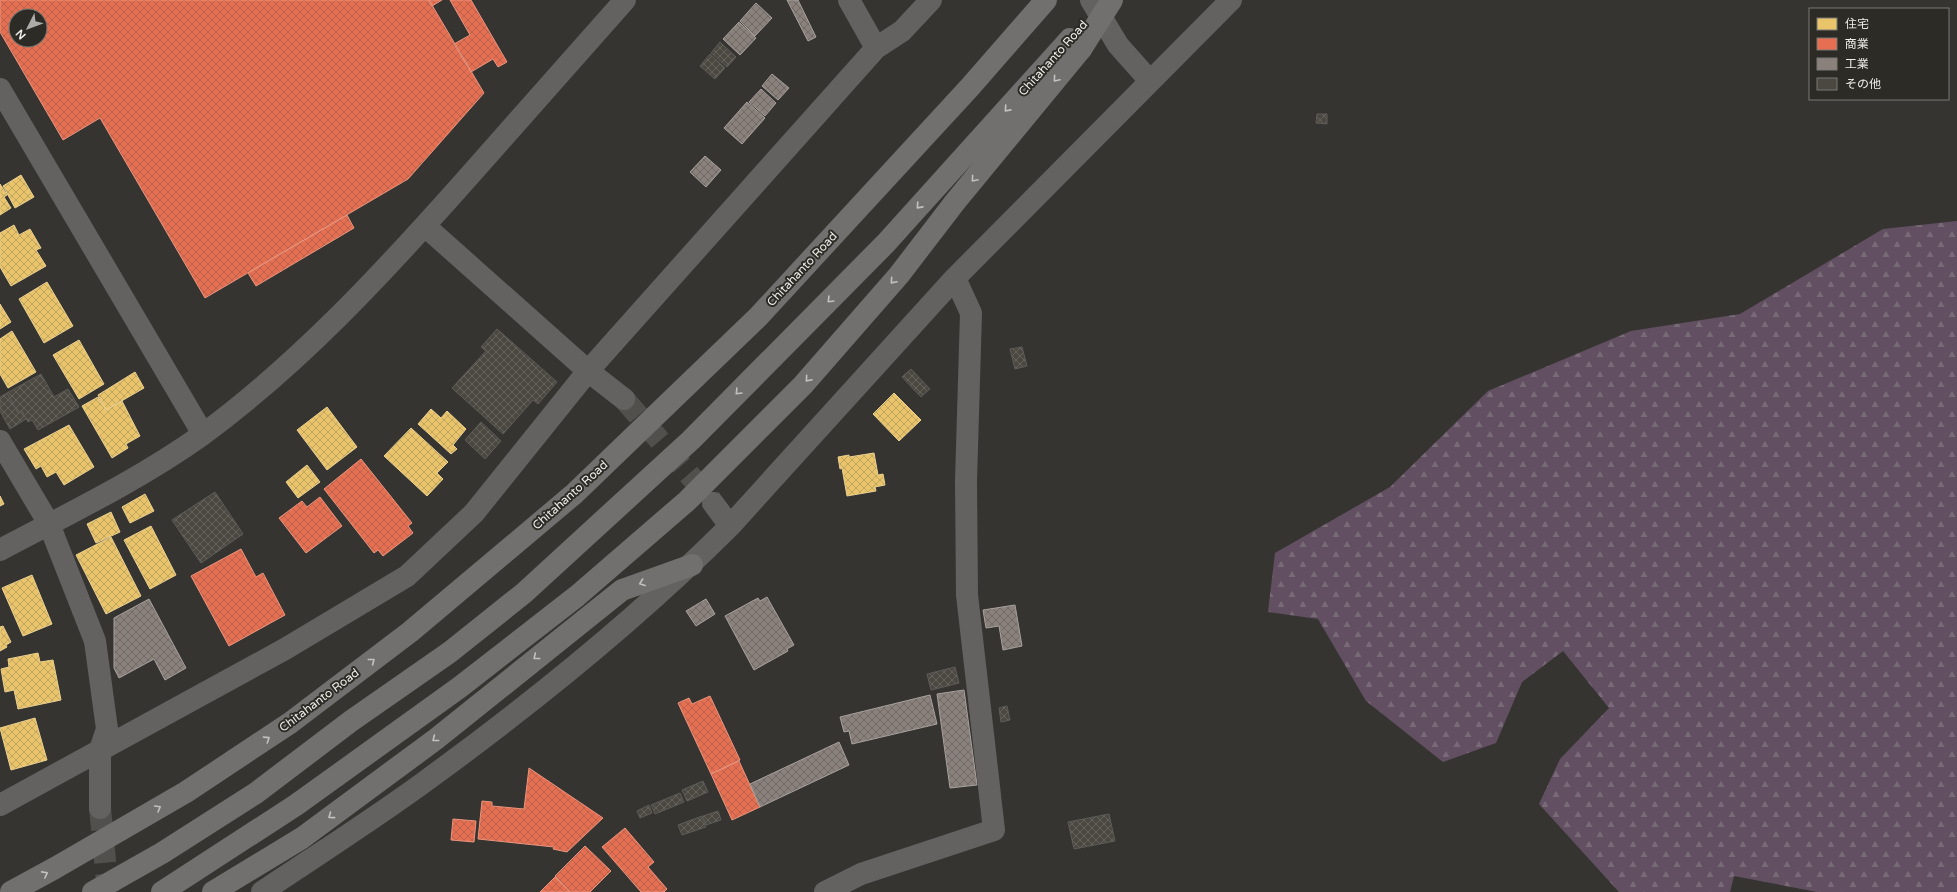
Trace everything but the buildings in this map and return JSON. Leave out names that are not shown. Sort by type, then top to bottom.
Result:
[{"type":"highway","name":"Chitahanto Road","points":[[11,892],[186,792],[290,723],[410,632],[574,494],[758,316],[959,99],[1046,0]]},
{"type":"highway","name":"Chitahanto Road","points":[[93,892],[162,853],[256,793],[351,721],[450,652],[524,593],[692,440],[886,243],[1076,44],[1106,0]]},
{"type":"highway","points":[[162,892],[296,805],[460,687],[577,596],[687,500],[803,386],[899,275],[1076,44],[1112,0]]},
{"type":"highway","points":[[212,892],[308,833],[436,739],[622,590],[692,565]]},
{"type":"street","points":[[0,550],[156,466],[203,434],[289,365],[348,309],[425,226],[625,0]]},
{"type":"street","points":[[849,0],[876,48]]},
{"type":"street","points":[[0,805],[285,649],[407,576],[474,514],[588,370],[876,48],[902,31],[931,0]]},
{"type":"street","points":[[1092,0],[1118,45],[1150,81]]},
{"type":"street","points":[[262,892],[426,781],[537,697],[632,618],[692,565],[730,526],[955,278],[1231,0]]},
{"type":"street","points":[[0,89],[6,115],[203,434]]},
{"type":"street","points":[[425,226],[588,370],[624,399]]},
{"type":"street","points":[[825,892],[861,874],[994,830],[967,595],[966,480],[971,313],[955,278]]},
{"type":"street","points":[[0,441],[50,524],[95,641],[108,729],[100,750],[100,808]]},
{"type":"street","points":[[713,503],[730,526]]},
{"type":"green space","points":[[1957,221],[1957,892],[1817,892],[1734,876],[1730,892],[1619,892],[1539,804],[1560,759],[1609,708],[1563,651],[1522,682],[1496,743],[1443,762],[1366,701],[1318,619],[1268,612],[1275,553],[1390,487],[1488,391],[1631,331],[1740,314],[1883,229]]},
{"type":"tunnel","points":[[624,399],[712,501]]},
{"type":"tunnel","points":[[100,808],[108,892]]}]
